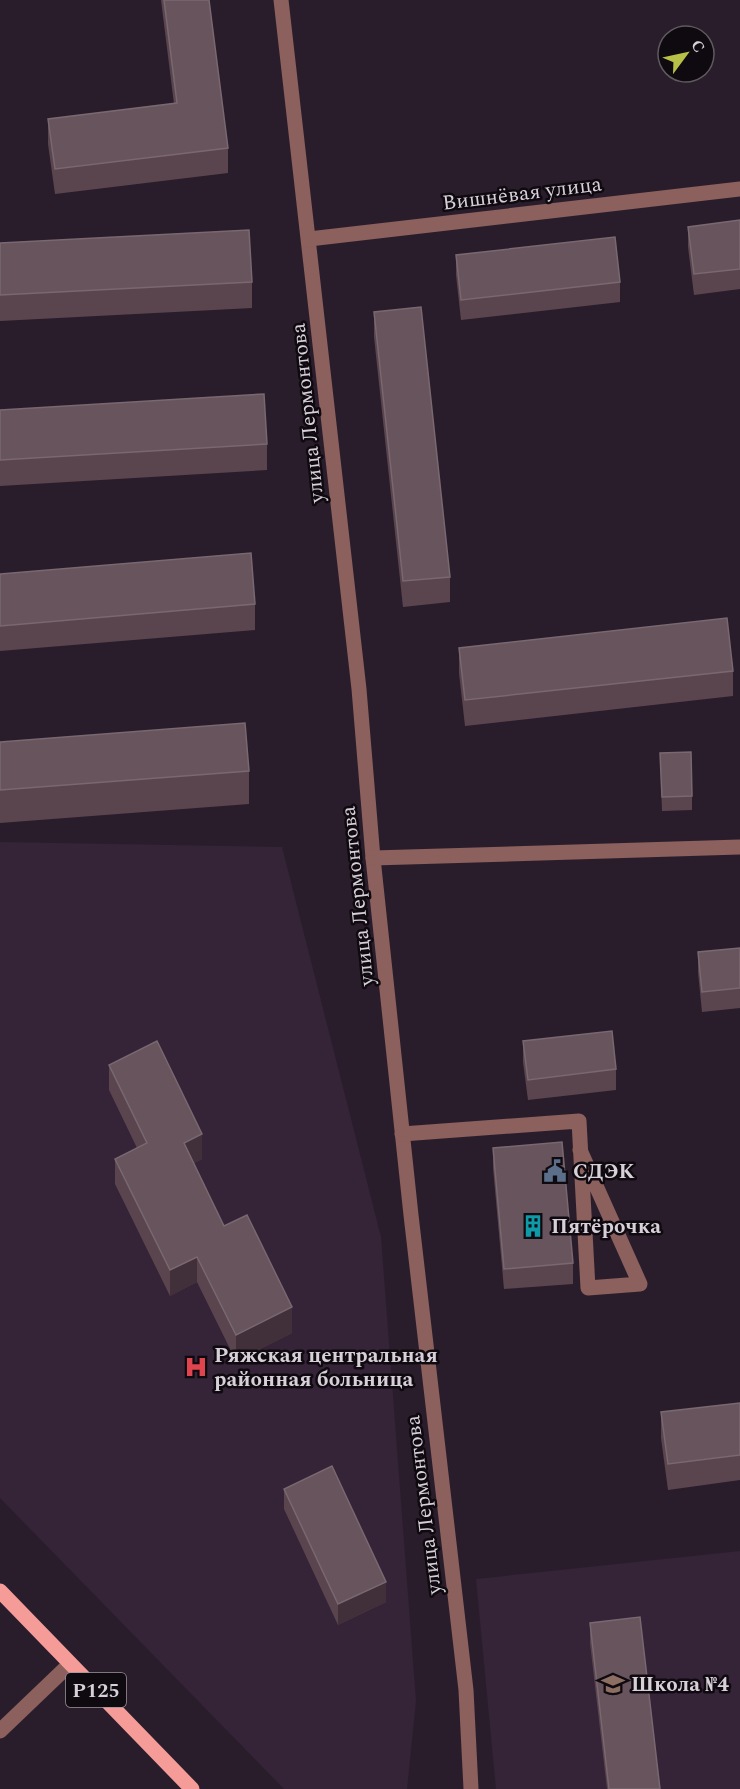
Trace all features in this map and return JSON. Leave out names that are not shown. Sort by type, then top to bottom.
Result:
[{"type":"main road","name":"Р125","points":[[0,1591],[192,1789]]},
{"type":"street","name":"улица Лермонтова","points":[[281,0],[359,689],[373,858],[402,1134],[466,1690],[471,1789]]},
{"type":"street","name":"Вишнёвая улица","points":[[309,239],[740,189]]},
{"type":"street","points":[[373,858],[740,847]]},
{"type":"street","points":[[402,1134],[579,1121],[580,1150],[588,1288],[640,1284],[580,1150]]},
{"type":"street","points":[[0,1731],[70,1664]]},
{"type":"shaded area","name":"Ряжская центральная районная больница","points":[[0,842],[282,847],[381,1237],[416,1701],[407,1789],[284,1789],[0,1498]]},
{"type":"shaded area","name":"Школа №4","points":[[740,1551],[740,1789],[496,1789],[476,1579]]},
{"type":"building","points":[[164,0],[209,0],[228,148],[55,169],[48,119],[177,103]]},
{"type":"building","points":[[740,220],[740,269],[694,274],[688,227]]},
{"type":"building","points":[[249,230],[252,282],[0,295],[0,243]]},
{"type":"building","points":[[615,237],[620,282],[461,300],[456,255]]},
{"type":"building","points":[[421,307],[450,577],[403,581],[374,312]]},
{"type":"building","points":[[264,394],[267,444],[0,460],[0,410]]},
{"type":"building","points":[[251,553],[255,604],[0,626],[0,574]]},
{"type":"building","points":[[727,618],[733,671],[465,700],[459,648]]},
{"type":"building","points":[[245,723],[249,771],[0,790],[0,742]]},
{"type":"building","points":[[691,752],[692,796],[662,797],[660,753]]},
{"type":"building","points":[[740,948],[740,988],[702,992],[698,952]]},
{"type":"building","points":[[612,1031],[616,1069],[528,1080],[523,1041]]},
{"type":"building","points":[[157,1041],[202,1134],[184,1143],[224,1226],[247,1215],[292,1307],[236,1335],[197,1257],[170,1270],[115,1159],[147,1143],[109,1065]]},
{"type":"building","name":"Пятёрочка","points":[[562,1142],[573,1263],[504,1269],[493,1148]]},
{"type":"building","points":[[740,1403],[740,1455],[668,1464],[661,1412]]},
{"type":"building","points":[[332,1466],[386,1582],[338,1604],[284,1489]]},
{"type":"building","points":[[640,1617],[660,1789],[609,1789],[590,1623]]},
{"type":"place","name":"СДЭК","points":[[555,1171]]},
{"type":"place","name":"Пятёрочка","points":[[533,1226]]},
{"type":"place","name":"Ряжская центральная районная больница","points":[[196,1367]]},
{"type":"place","name":"Школа №4","points":[[613,1684]]}]
